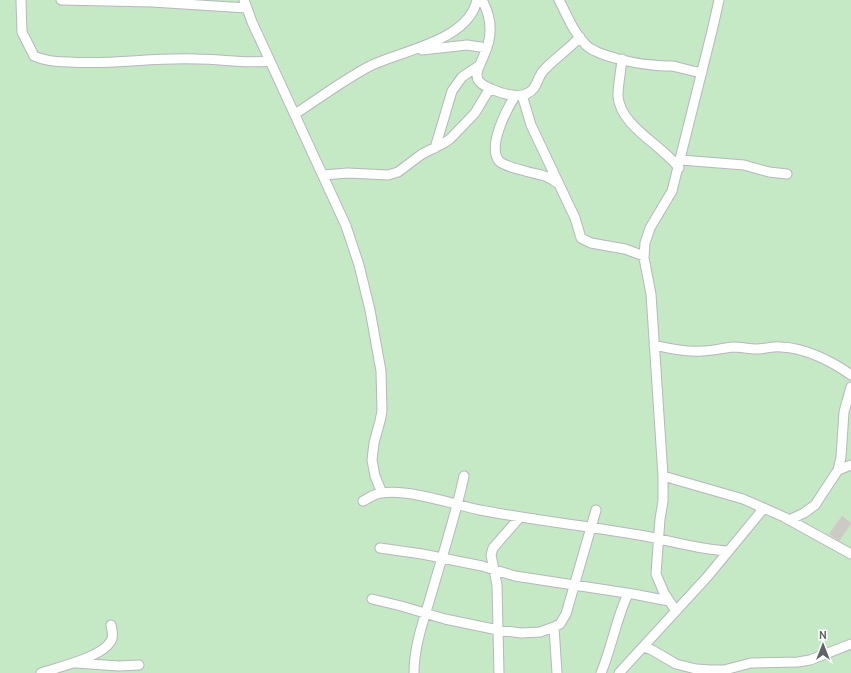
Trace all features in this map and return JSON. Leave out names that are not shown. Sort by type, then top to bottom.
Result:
[{"type":"street","points":[[21,0],[22,32],[34,56],[45,60],[82,63],[110,63],[196,58],[249,63],[270,61]]},
{"type":"street","points":[[60,0],[245,4],[346,226],[352,243],[367,297],[381,372],[382,400],[380,421],[374,443],[372,460],[375,476],[382,493]]},
{"type":"street","points":[[295,114],[370,66],[444,38],[470,17],[477,0]]},
{"type":"street","points":[[482,0],[488,14],[490,24],[490,40],[477,74],[478,80],[483,85],[490,88],[518,95],[531,91],[544,70],[572,46],[580,37]]},
{"type":"street","points":[[559,0],[567,18],[586,45],[591,49],[622,59],[653,65],[677,67],[702,73]]},
{"type":"street","points":[[676,611],[664,593],[656,574],[658,539],[663,501],[663,476],[650,290],[644,256],[645,243],[650,228],[672,191],[680,164],[719,0]]},
{"type":"street","points":[[409,51],[467,45],[487,48]]},
{"type":"street","points":[[622,59],[618,96],[623,111],[637,129],[680,164],[744,165],[769,172],[787,174]]},
{"type":"street","points":[[435,148],[452,91],[462,77],[480,65]]},
{"type":"street","points":[[323,175],[348,173],[393,174],[398,172],[422,154],[450,139],[475,113],[490,88]]},
{"type":"street","points":[[518,95],[502,122],[497,136],[496,146],[498,158],[505,164],[544,175],[557,183]]},
{"type":"street","points":[[518,95],[583,240],[591,243],[625,249],[644,256]]},
{"type":"street","points":[[654,345],[672,349],[703,351],[723,348],[760,349],[781,347],[806,353],[824,360],[840,367],[851,375]]},
{"type":"street","points":[[789,520],[804,513],[815,505],[838,470],[844,412],[851,387]]},
{"type":"street","points":[[838,470],[851,465]]},
{"type":"street","points":[[414,673],[418,639],[458,505],[464,476]]},
{"type":"street","points":[[663,476],[743,499],[789,520],[851,554]]},
{"type":"street","points":[[363,501],[382,493],[401,493],[520,517],[658,539],[700,549],[728,552]]},
{"type":"street","points":[[619,673],[728,552],[764,508]]},
{"type":"street","points":[[372,599],[445,619],[498,630],[532,633],[554,627],[560,624],[566,614],[596,510]]},
{"type":"street","points":[[499,673],[497,585],[491,555],[493,548],[520,517]]},
{"type":"street","points":[[380,548],[441,558],[493,569],[515,576],[669,601]]},
{"type":"street","points":[[601,673],[610,649],[621,607],[628,594]]},
{"type":"street","points":[[41,673],[75,662],[98,652],[108,645],[112,637],[111,625]]},
{"type":"street","points":[[554,627],[557,673]]},
{"type":"street","points":[[644,647],[676,664],[696,669],[724,670],[751,663],[798,662],[810,660],[851,644]]},
{"type":"street","points":[[75,662],[119,666],[140,665]]},
{"type":"green space","points":[[0,0],[851,0],[851,673],[0,673]]},
{"type":"building","points":[[842,516],[851,524],[839,541],[829,534]]}]
